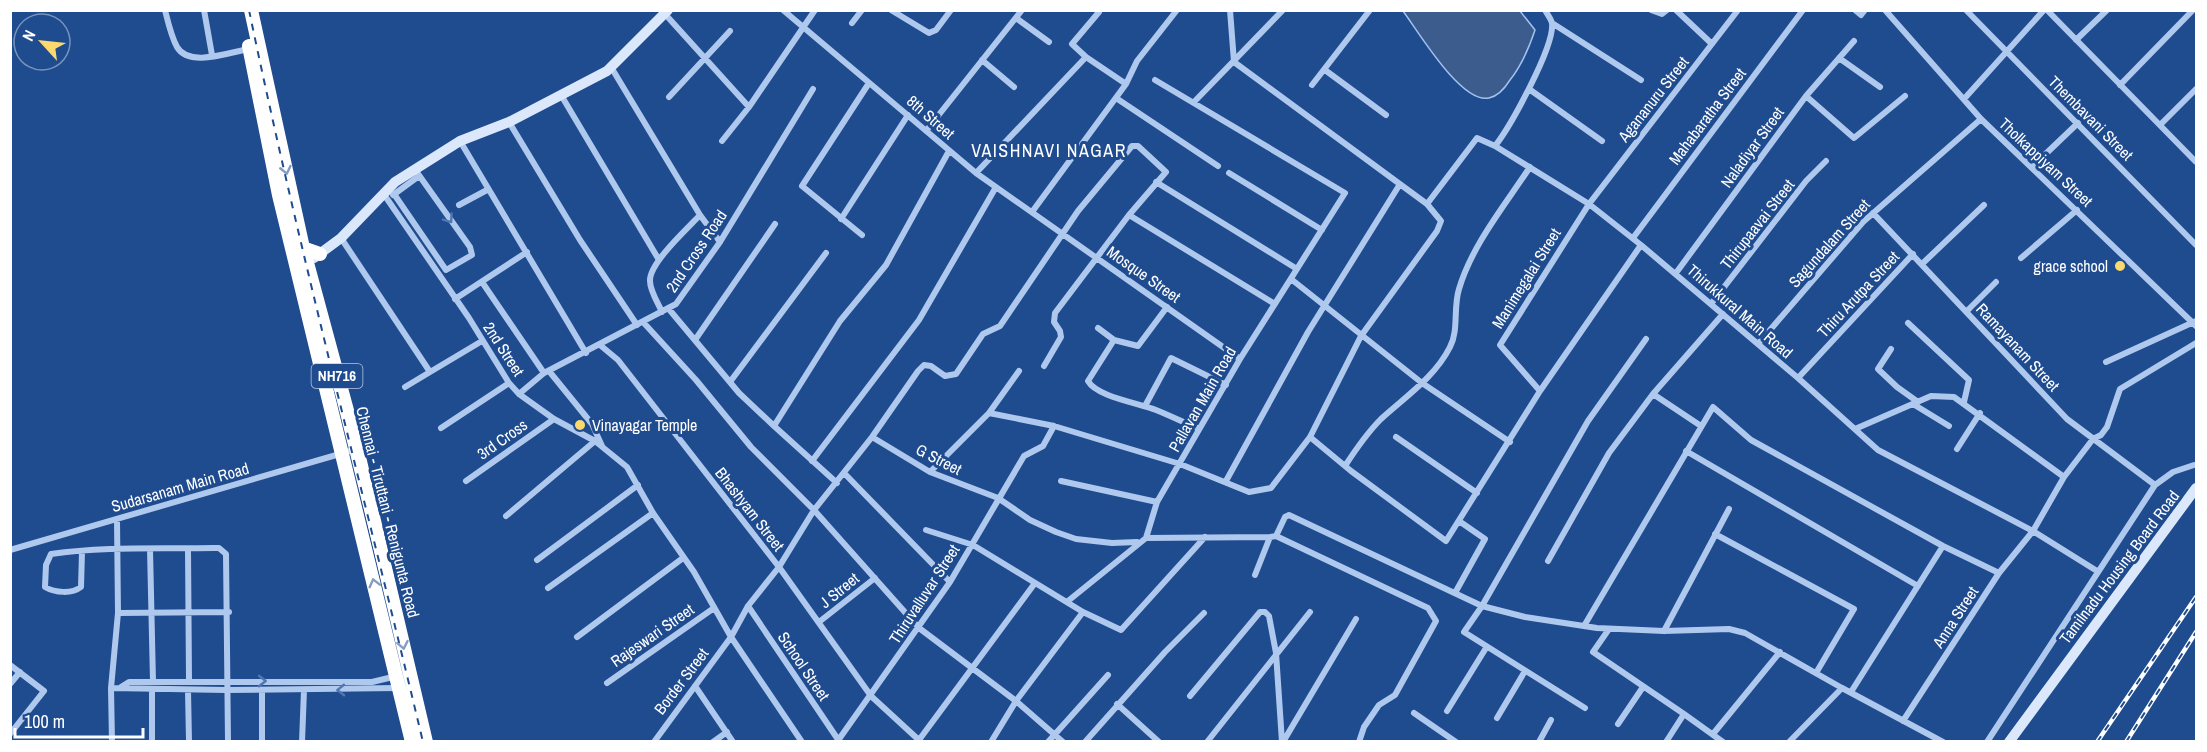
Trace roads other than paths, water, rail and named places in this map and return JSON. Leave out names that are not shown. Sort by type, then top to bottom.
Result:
[{"type":"highway","name":"Chennai - Tiruttani - Renigunta Road","points":[[242,10],[249,49],[302,265],[426,741]]},
{"type":"highway","name":"Chennai - Tiruttani - Renigunta Road","points":[[252,10],[303,248],[302,265]]},
{"type":"highway","points":[[303,248],[320,254]]},
{"type":"highway","name":"Chennai - Tiruttani - Renigunta Road","points":[[350,451],[412,741]]},
{"type":"street","points":[[165,10],[177,47],[183,53],[196,58],[249,49]]},
{"type":"street","points":[[204,10],[212,55]]},
{"type":"street","name":"8th Street","points":[[783,10],[976,173],[1032,212]]},
{"type":"street","points":[[722,141],[749,107],[805,28],[815,10]]},
{"type":"street","points":[[852,24],[862,10]]},
{"type":"street","points":[[891,10],[929,33],[936,30],[951,10]]},
{"type":"street","points":[[926,131],[1022,10]]},
{"type":"street","points":[[1032,212],[1126,84],[1137,61],[1178,10]]},
{"type":"street","points":[[989,413],[1054,426],[1180,464],[1249,492],[1271,488],[1310,437],[1361,336],[1437,231],[1441,221],[1427,204],[1234,62],[1230,10]]},
{"type":"street","points":[[1155,80],[1194,102],[1283,10]]},
{"type":"street","points":[[1312,85],[1370,10]]},
{"type":"street","points":[[1545,10],[1552,23],[1641,80]]},
{"type":"street","points":[[1651,10],[1662,14],[1667,10]]},
{"type":"street","points":[[1676,10],[1712,44]]},
{"type":"street","name":"Agananuru Street","points":[[1588,204],[1738,10]]},
{"type":"street","name":"Mahabaratha Street","points":[[1633,238],[1803,10]]},
{"type":"street","name":"Tholkappiyam Street","points":[[1885,10],[1981,119],[2195,323]]},
{"type":"street","name":"Thembavani Street","points":[[1966,10],[2196,245]]},
{"type":"street","points":[[1964,99],[2046,10],[2196,162]]},
{"type":"street","points":[[2076,40],[2107,10]]},
{"type":"street","points":[[2120,85],[2193,10]]},
{"type":"street","points":[[1098,11],[1072,42],[1073,46],[1126,84]]},
{"type":"street","points":[[302,265],[341,238],[388,195],[395,182],[417,174],[460,141],[509,122],[611,67],[666,12],[749,107]]},
{"type":"street","points":[[1016,18],[1049,42]]},
{"type":"street","points":[[1427,204],[1477,138],[1495,146],[1529,89],[1547,45],[1552,23]]},
{"type":"street","points":[[669,97],[730,31]]},
{"type":"street","name":"Naladiyar Street","points":[[1677,273],[1806,96],[1854,41]]},
{"type":"street","points":[[976,173],[1086,57]]},
{"type":"street","points":[[1839,58],[1880,87]]},
{"type":"street","points":[[982,60],[1014,87]]},
{"type":"street","points":[[611,67],[700,215],[720,242]]},
{"type":"street","points":[[1325,70],[1386,115]]},
{"type":"street","points":[[862,234],[804,189],[802,182],[869,82]]},
{"type":"street","name":"2nd Cross Road","points":[[519,394],[547,372],[676,304],[720,242],[813,89]]},
{"type":"street","points":[[1529,89],[1602,141]]},
{"type":"street","points":[[2160,125],[2196,89]]},
{"type":"street","points":[[561,95],[659,260]]},
{"type":"street","points":[[1806,96],[1854,138],[1905,96]]},
{"type":"street","points":[[1116,98],[1218,166]]},
{"type":"street","name":"Pallavan Main Road","points":[[1146,538],[1157,502],[1199,429],[1240,359],[1345,193],[1194,102]]},
{"type":"street","points":[[841,219],[908,115]]},
{"type":"street","name":"Sagundalam Street","points":[[1758,344],[1873,213],[1981,119]]},
{"type":"street","points":[[509,122],[580,240],[640,323],[696,380],[750,447],[814,510],[919,628],[1016,701],[1063,741]]},
{"type":"street","points":[[2032,168],[2078,123]]},
{"type":"street","points":[[460,141],[487,190],[527,252],[586,353]]},
{"type":"street","points":[[1044,366],[1061,337],[1054,322],[1055,313],[1155,182],[1165,174],[1165,168],[1138,146],[1132,146],[1062,233]]},
{"type":"street","name":"Thirukkural Main Road","points":[[1495,146],[1588,204],[1633,238],[1677,273],[1878,450],[2033,531],[2097,571]]},
{"type":"street","points":[[774,426],[840,321],[886,265],[949,151]]},
{"type":"street","name":"Thirupaavai Street","points":[[1712,304],[1806,181],[1826,161]]},
{"type":"street","points":[[1345,466],[1360,442],[1381,419],[1422,383],[1444,358],[1454,338],[1458,291],[1463,278],[1479,246],[1530,167]]},
{"type":"street","points":[[1229,173],[1322,230]]},
{"type":"street","points":[[388,195],[446,270],[469,258],[472,255],[470,247],[417,174]]},
{"type":"street","points":[[1155,182],[1297,269]]},
{"type":"street","points":[[1226,481],[1326,304],[1400,184]]},
{"type":"street","points":[[812,460],[919,320],[996,187]]},
{"type":"street","points":[[459,205],[487,190]]},
{"type":"street","name":"2nd Street","points":[[388,195],[509,383],[519,394],[554,419],[595,441],[627,467],[653,513],[731,637],[802,741]]},
{"type":"street","name":"Manimegalai Street","points":[[1540,391],[1500,345],[1588,204]]},
{"type":"street","points":[[1922,264],[1984,205]]},
{"type":"street","points":[[2021,258],[2077,210]]},
{"type":"street","name":"Mosque Street","points":[[1032,212],[1240,359]]},
{"type":"street","name":"Ramayanam Street","points":[[1873,213],[2067,419],[2155,486]]},
{"type":"street","points":[[700,215],[659,260],[650,279],[665,310],[695,340],[730,382],[837,483]]},
{"type":"street","points":[[1129,215],[1275,304]]},
{"type":"street","points":[[695,340],[775,224]]},
{"type":"street","name":"Border Street","points":[[654,741],[731,637],[748,606],[778,567],[814,510],[844,474],[924,365],[952,376],[983,334],[1000,327],[1062,233]]},
{"type":"street","points":[[341,238],[430,372]]},
{"type":"street","points":[[1310,437],[1446,541],[1540,391],[1641,245]]},
{"type":"street","points":[[455,299],[527,252]]},
{"type":"street","points":[[730,382],[826,253]]},
{"type":"street","name":"Thiru Arutpa Street","points":[[1798,378],[1913,254]]},
{"type":"street","points":[[1291,279],[1326,304],[1361,336],[1422,383],[1510,442]]},
{"type":"street","points":[[482,282],[547,372],[592,424],[603,448]]},
{"type":"street","points":[[1967,311],[1996,282]]},
{"type":"street","points":[[1098,328],[1114,340],[1138,346],[1167,307]]},
{"type":"street","points":[[1548,561],[1610,453],[1653,394],[1723,314]]},
{"type":"street","points":[[1908,323],[1969,380],[1964,402]]},
{"type":"street","points":[[2106,362],[2195,323]]},
{"type":"street","points":[[1585,708],[1486,648],[1464,632],[1482,606],[1588,421],[1646,339]]},
{"type":"street","points":[[1114,340],[1089,377],[1089,384],[1115,397],[1145,406],[1199,429]]},
{"type":"street","points":[[405,387],[482,341]]},
{"type":"street","name":"Anna Street","points":[[1903,721],[2000,573],[2033,531],[2064,477],[2093,440],[2101,435],[2120,389],[2196,343]]},
{"type":"street","name":"Bhashyam Street","points":[[600,345],[618,360],[778,567],[871,696],[920,740]]},
{"type":"street","points":[[1890,349],[1878,369],[1916,403],[1948,426]]},
{"type":"street","points":[[1145,406],[1171,358],[1226,385]]},
{"type":"street","points":[[930,472],[989,413],[1019,371]]},
{"type":"street","points":[[441,428],[509,383]]},
{"type":"street","points":[[1653,394],[1701,426]]},
{"type":"street","points":[[1855,429],[1942,394],[1964,402],[2064,477]]},
{"type":"street","points":[[1584,626],[1713,407],[1751,440],[1944,546],[2000,573]]},
{"type":"street","points":[[1957,449],[1980,413]]},
{"type":"street","name":"3rd Cross","points":[[466,482],[554,419]]},
{"type":"street","name":"Thiruvalluvar Street","points":[[838,741],[950,582],[1024,456],[1043,446],[1054,426]]},
{"type":"street","name":"G Street","points":[[872,437],[930,472],[998,498],[1030,520],[1076,539],[1112,543],[1139,542]]},
{"type":"street","points":[[1396,437],[1477,493]]},
{"type":"street","points":[[506,516],[595,441]]},
{"type":"street","name":"Sudarsanam Main Road","points":[[10,550],[350,451]]},
{"type":"street","points":[[1686,451],[1917,586]]},
{"type":"street","points":[[1987,741],[2155,486],[2173,472],[2194,465]]},
{"type":"street","points":[[844,474],[950,582]]},
{"type":"street","points":[[1061,481],[1157,502]]},
{"type":"street","points":[[537,560],[638,485]]},
{"type":"street","name":"Tamilnadu Housing Board Road","points":[[2009,741],[2196,488]]},
{"type":"street","points":[[1664,631],[1729,509]]},
{"type":"street","points":[[548,588],[653,513]]},
{"type":"street","points":[[1255,575],[1273,537],[1285,517],[1289,515],[1482,606],[1512,611],[1525,617],[1609,629],[1664,631],[1729,629],[1745,633],[1942,741]]},
{"type":"street","points":[[112,741],[111,688],[118,613],[117,520]]},
{"type":"street","points":[[1455,593],[1485,539],[1459,521]]},
{"type":"street","points":[[926,530],[973,545],[1083,612],[1121,630],[1205,537]]},
{"type":"street","points":[[1716,534],[1854,609],[1816,673]]},
{"type":"street","points":[[1068,601],[1146,538],[1273,537],[1428,608],[1436,621],[1395,695],[1379,705],[1364,727],[1359,741]]},
{"type":"street","points":[[1851,692],[1944,546]]},
{"type":"street","points":[[82,552],[81,587],[78,590],[57,591],[45,587],[46,565],[51,554],[118,549],[219,548],[226,554],[230,681],[228,741]]},
{"type":"street","points":[[150,549],[153,681]]},
{"type":"street","points":[[188,549],[189,681]]},
{"type":"street","points":[[578,637],[683,558]]},
{"type":"street","name":"J Street","points":[[819,622],[875,578]]},
{"type":"street","points":[[920,740],[1035,583]]},
{"type":"street","name":"School Street","points":[[748,606],[838,741]]},
{"type":"street","name":"Rajeswari Street","points":[[607,683],[714,608]]},
{"type":"street","points":[[118,613],[229,612]]},
{"type":"street","points":[[991,741],[1016,701],[1083,612]]},
{"type":"street","points":[[1190,696],[1260,612],[1269,616],[1276,653],[1282,741]]},
{"type":"street","points":[[1207,741],[1310,612]]},
{"type":"street","points":[[1085,741],[1204,613]]},
{"type":"street","points":[[1282,741],[1356,619]]},
{"type":"street","points":[[1609,629],[1593,652],[1723,741]]},
{"type":"street","points":[[1447,711],[1486,648]]},
{"type":"street","points":[[1713,734],[1780,652]]},
{"type":"street","points":[[10,665],[44,691],[10,734]]},
{"type":"street","points":[[1497,718],[1525,671]]},
{"type":"street","points":[[10,684],[20,672]]},
{"type":"street","points":[[1048,741],[1108,675]]},
{"type":"street","points":[[121,687],[129,682],[153,681],[398,682]]},
{"type":"street","points":[[318,681],[318,690]]},
{"type":"street","points":[[111,688],[121,687],[129,690],[318,690],[398,682]]},
{"type":"street","points":[[695,686],[733,741]]},
{"type":"street","points":[[1618,724],[1643,687]]},
{"type":"street","points":[[1789,741],[1842,688]]},
{"type":"street","points":[[152,690],[152,741]]},
{"type":"street","points":[[188,690],[189,741]]},
{"type":"street","points":[[262,690],[262,741]]},
{"type":"street","points":[[302,741],[303,690]]},
{"type":"street","points":[[1117,704],[1159,741]]},
{"type":"street","points":[[1414,713],[1456,741]]},
{"type":"street","points":[[1666,741],[1684,714]]},
{"type":"street","points":[[1539,741],[1551,720]]},
{"type":"street","points":[[713,741],[727,732]]},
{"type":"water","points":[[1403,11],[1520,11],[1535,30],[1522,62],[1504,89],[1493,97],[1478,97],[1453,78],[1429,49]]},
{"type":"railway","points":[[249,10],[311,285],[423,742]]},
{"type":"railway","points":[[2097,742],[2196,597]]},
{"type":"railway","points":[[2126,742],[2196,632]]},
{"type":"place","name":"grace school","points":[[2120,266]]},
{"type":"place","name":"Vinayagar Temple","points":[[580,425]]},
{"type":"district","name":"VAISHNAVI NAGAR","points":[[1049,151]]}]
